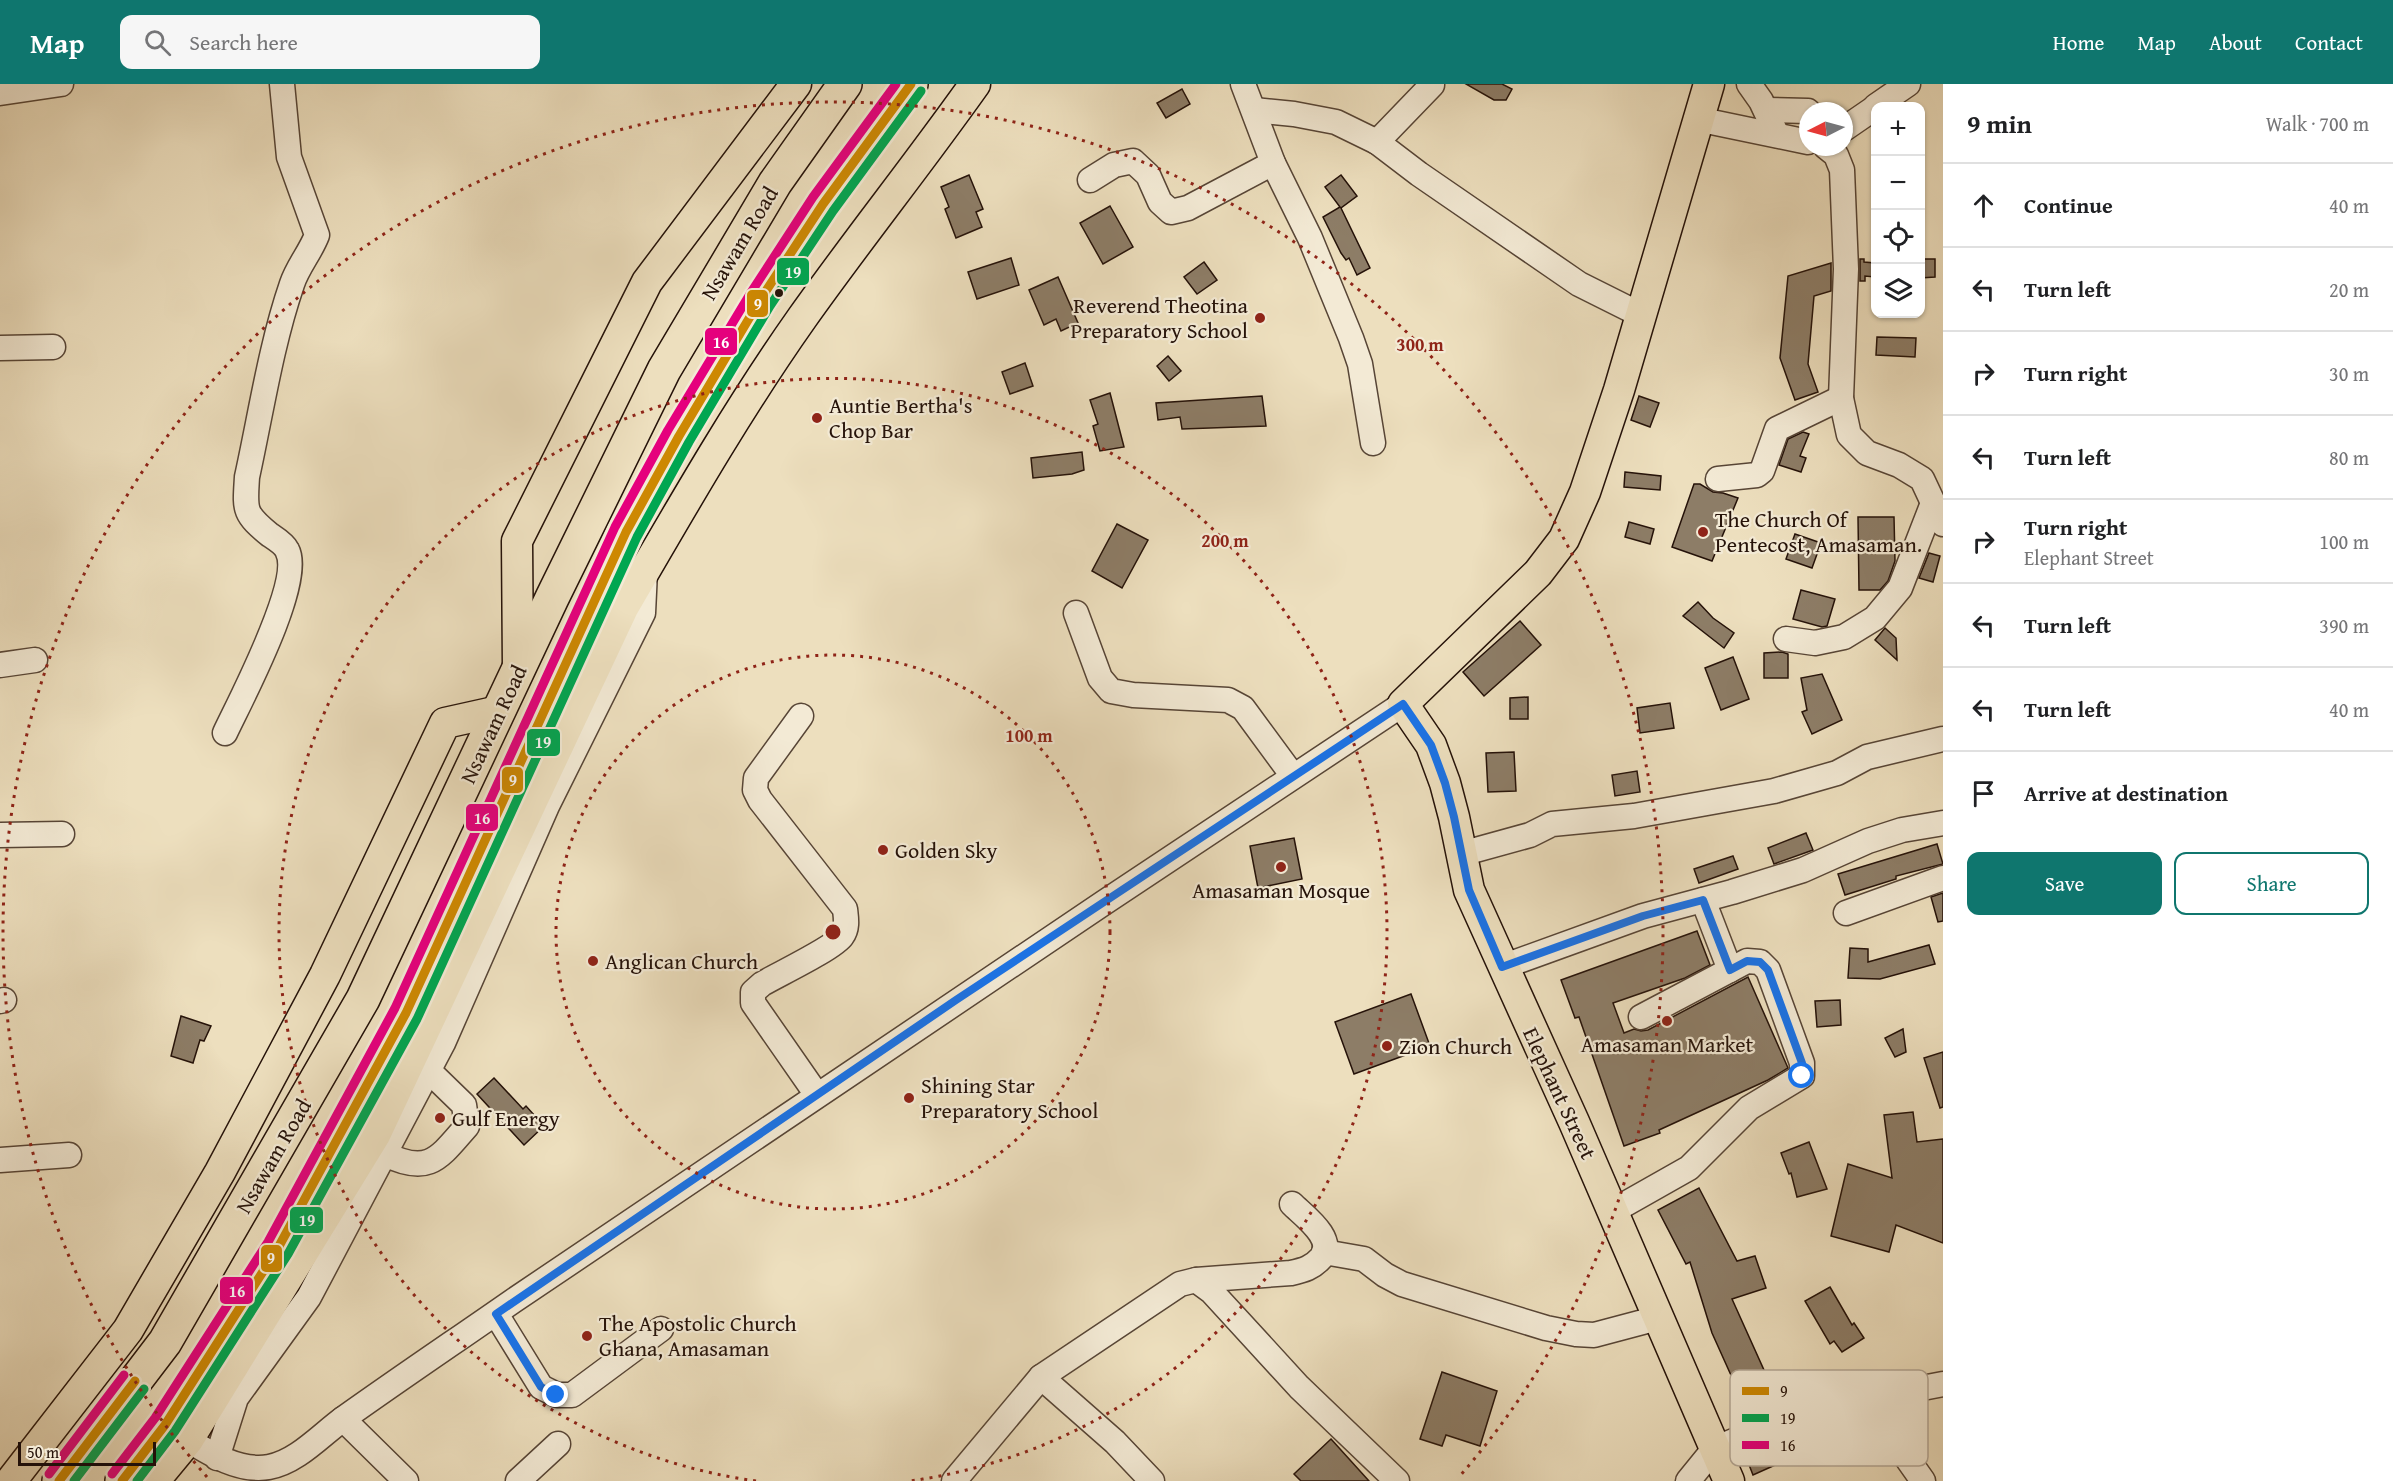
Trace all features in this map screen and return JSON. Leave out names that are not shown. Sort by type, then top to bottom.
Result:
[{"type":"highway","name":"Nsawam Road","points":[[59,1481],[165,1342],[363,999],[518,670],[664,370],[775,183],[845,84]]},
{"type":"highway","name":"Nsawam Road","points":[[122,1481],[177,1433],[406,1013],[626,532],[679,436],[760,300],[823,204],[911,84]]},
{"type":"main road","points":[[518,670],[517,541],[647,282],[796,84]]},
{"type":"main road","points":[[154,1481],[177,1433],[375,1135],[623,608],[645,570],[715,451],[802,318],[975,84]]},
{"type":"main road","points":[[1403,704],[1538,573],[1564,539],[1586,492],[1709,84]]},
{"type":"main road","name":"Elephant Street","points":[[1403,704],[1431,745],[1445,783],[1469,890],[1613,1211],[1729,1481]]},
{"type":"main road","points":[[11,1481],[128,1330],[220,1172],[325,975],[445,723],[499,711]]},
{"type":"street","points":[[0,93],[61,84]]},
{"type":"street","points":[[225,733],[267,645],[288,584],[291,565],[287,550],[248,514],[246,502],[247,477],[283,312],[297,269],[310,251],[317,235],[290,157],[282,84]]},
{"type":"street","points":[[1243,84],[1273,163],[1310,238],[1351,338],[1360,364],[1373,443]]},
{"type":"street","points":[[1749,84],[1766,110],[1777,135]]},
{"type":"street","points":[[1883,102],[1908,84]]},
{"type":"street","points":[[1377,142],[1432,85]]},
{"type":"street","points":[[1254,110],[1294,114],[1336,122],[1377,142],[1419,174],[1569,277],[1641,315]]},
{"type":"street","points":[[1766,110],[1799,111]]},
{"type":"street","points":[[1853,121],[1871,110]]},
{"type":"street","points":[[1697,119],[1799,140]]},
{"type":"street","points":[[1836,156],[1842,170],[1846,269],[1841,398],[1850,435],[1867,453],[1899,465],[1922,479],[1943,524]]},
{"type":"street","points":[[1089,180],[1114,165],[1133,161],[1148,175],[1161,202],[1171,212],[1188,208],[1273,163]]},
{"type":"street","points":[[0,348],[53,346]]},
{"type":"street","points":[[1718,479],[1757,475],[1762,471],[1777,429],[1841,398]]},
{"type":"street","points":[[1786,639],[1815,643],[1844,637],[1875,618],[1900,588],[1933,502]]},
{"type":"street","points":[[216,1458],[236,1398],[309,1296],[443,1043],[547,806],[643,613],[645,570]]},
{"type":"street","points":[[1076,613],[1100,678],[1111,691],[1133,695],[1228,700],[1243,708],[1293,776]]},
{"type":"street","points":[[0,665],[34,660]]},
{"type":"street","points":[[177,1433],[241,1474],[270,1467],[295,1456],[343,1419],[817,1095],[1403,704]]},
{"type":"street","points":[[801,716],[756,778],[755,790],[760,800],[845,909],[847,925],[842,937],[831,945],[762,984],[753,992],[753,1003],[817,1095]]},
{"type":"street","points":[[1461,854],[1530,835],[1552,824],[1634,816],[1774,790],[1837,773],[1867,757],[1943,739]]},
{"type":"street","points":[[1502,967],[1643,916],[1803,870],[1868,841],[1902,830],[1943,823]]},
{"type":"street","points":[[0,835],[62,834]]},
{"type":"street","points":[[1846,913],[1943,878]]},
{"type":"street","points":[[1703,900],[1730,970]]},
{"type":"street","points":[[1613,1211],[1689,1168],[1749,1108],[1802,1076],[1802,1063],[1768,970],[1760,962],[1747,961],[1641,1017]]},
{"type":"street","points":[[385,1154],[402,1162],[416,1164],[429,1162],[440,1157],[467,1126],[464,1105],[429,1071]]},
{"type":"street","points":[[0,1160],[69,1155]]},
{"type":"street","points":[[954,1481],[1041,1377],[1180,1284],[1196,1280],[1305,1270],[1314,1266],[1324,1252],[1326,1244],[1321,1233],[1292,1204]]},
{"type":"street","points":[[1324,1252],[1364,1259],[1385,1275],[1402,1284],[1556,1330],[1594,1335],[1658,1318]]},
{"type":"street","points":[[1196,1280],[1211,1291],[1299,1387],[1397,1481]]},
{"type":"street","points":[[496,1314],[541,1387],[556,1395],[572,1395],[661,1329]]},
{"type":"street","points":[[1041,1377],[1115,1442],[1152,1481]]},
{"type":"street","points":[[1928,1387],[1943,1384]]},
{"type":"street","points":[[343,1419],[406,1481]]},
{"type":"street","points":[[1688,1481],[1714,1449],[1730,1443]]},
{"type":"street","points":[[518,1481],[558,1444]]},
{"type":"street","points":[[1912,1466],[1923,1481]]},
{"type":"building","points":[[1466,84],[1502,84],[1512,89],[1506,100],[1494,100]]},
{"type":"building","points":[[1182,89],[1190,104],[1166,118],[1157,103]]},
{"type":"building","points":[[969,175],[983,209],[976,212],[982,227],[956,238],[945,209],[949,207],[941,187]]},
{"type":"building","points":[[1341,175],[1357,196],[1341,208],[1370,268],[1357,275],[1349,258],[1346,260],[1341,253],[1323,217],[1340,207],[1325,187]]},
{"type":"building","points":[[1110,206],[1133,247],[1103,264],[1080,223]]},
{"type":"building","points":[[1011,258],[1019,285],[977,299],[968,272]]},
{"type":"building","points":[[1860,259],[1864,259],[1864,262],[1871,263],[1871,277],[1865,276],[1865,281],[1860,281]]},
{"type":"building","points":[[1925,259],[1935,259],[1935,277],[1925,278]]},
{"type":"building","points":[[1204,262],[1217,280],[1197,294],[1184,277]]},
{"type":"building","points":[[1831,263],[1831,291],[1814,296],[1808,364],[1818,392],[1795,400],[1780,358],[1788,276]]},
{"type":"building","points":[[1058,277],[1078,323],[1061,331],[1056,319],[1044,325],[1029,290]]},
{"type":"building","points":[[1877,337],[1916,338],[1915,357],[1876,355]]},
{"type":"building","points":[[1168,356],[1181,371],[1169,381],[1157,366]]},
{"type":"building","points":[[1025,363],[1033,386],[1010,394],[1002,372]]},
{"type":"building","points":[[1110,393],[1124,447],[1100,451],[1093,426],[1098,424],[1090,400]]},
{"type":"building","points":[[1262,396],[1266,426],[1182,429],[1180,417],[1158,420],[1156,403]]},
{"type":"building","points":[[1639,396],[1659,403],[1650,427],[1631,420]]},
{"type":"building","points":[[1803,432],[1809,434],[1800,456],[1806,458],[1801,472],[1779,465],[1788,439]]},
{"type":"building","points":[[1082,452],[1084,470],[1072,474],[1033,478],[1031,458]]},
{"type":"building","points":[[1625,472],[1661,476],[1660,490],[1624,487]]},
{"type":"building","points":[[1694,484],[1700,484],[1713,492],[1738,498],[1712,561],[1672,547]]},
{"type":"building","points":[[1858,517],[1894,517],[1895,561],[1888,581],[1880,590],[1859,590]]},
{"type":"building","points":[[1629,522],[1654,529],[1650,544],[1625,537]]},
{"type":"building","points":[[1117,524],[1148,540],[1122,588],[1092,571]]},
{"type":"building","points":[[1795,534],[1821,543],[1812,568],[1786,559]]},
{"type":"building","points":[[1929,553],[1940,556],[1933,582],[1919,578]]},
{"type":"building","points":[[1801,590],[1835,599],[1827,626],[1822,627],[1793,619]]},
{"type":"building","points":[[1698,602],[1713,618],[1734,633],[1724,648],[1683,616]]},
{"type":"building","points":[[1520,621],[1541,645],[1484,696],[1463,672]]},
{"type":"building","points":[[1885,628],[1896,638],[1897,660],[1875,640]]},
{"type":"building","points":[[1764,653],[1788,654],[1788,678],[1764,678]]},
{"type":"building","points":[[1733,657],[1749,699],[1721,710],[1705,668]]},
{"type":"building","points":[[1822,674],[1842,720],[1812,734],[1802,712],[1807,710],[1801,678]]},
{"type":"building","points":[[1528,697],[1528,719],[1510,719],[1510,698]]},
{"type":"building","points":[[1670,703],[1674,728],[1640,733],[1637,708]]},
{"type":"building","points":[[1514,752],[1516,791],[1488,792],[1486,753]]},
{"type":"building","points":[[1637,771],[1640,792],[1615,796],[1612,775]]},
{"type":"building","points":[[1806,833],[1813,850],[1774,864],[1768,848]]},
{"type":"building","points":[[1294,838],[1302,879],[1258,888],[1250,846]]},
{"type":"building","points":[[1937,844],[1943,864],[1896,876],[1896,879],[1845,895],[1838,874]]},
{"type":"building","points":[[1733,856],[1738,869],[1699,883],[1694,869]]},
{"type":"building","points":[[1943,893],[1943,921],[1938,922],[1931,897]]},
{"type":"building","points":[[1697,931],[1710,965],[1685,978],[1613,1003],[1624,1033],[1634,1029],[1648,1030],[1748,977],[1788,1068],[1768,1080],[1659,1130],[1660,1133],[1624,1146],[1579,1017],[1575,1018],[1561,980]]},
{"type":"building","points":[[1929,945],[1935,964],[1880,979],[1848,978],[1850,948],[1868,949],[1868,962]]},
{"type":"building","points":[[1411,994],[1430,1046],[1354,1074],[1335,1022]]},
{"type":"building","points":[[1840,1000],[1841,1025],[1817,1027],[1815,1001]]},
{"type":"building","points":[[181,1016],[211,1026],[204,1041],[200,1040],[193,1063],[171,1056]]},
{"type":"building","points":[[1903,1029],[1906,1052],[1895,1057],[1885,1038]]},
{"type":"building","points":[[1943,1052],[1943,1107],[1940,1108],[1924,1058]]},
{"type":"building","points":[[494,1078],[523,1109],[526,1106],[544,1126],[524,1145],[477,1094]]},
{"type":"building","points":[[1913,1112],[1917,1142],[1943,1139],[1943,1243],[1896,1225],[1889,1252],[1831,1236],[1848,1164],[1892,1178],[1884,1115]]},
{"type":"building","points":[[1809,1142],[1827,1189],[1797,1197],[1791,1173],[1789,1174],[1781,1153]]},
{"type":"building","points":[[1699,1188],[1737,1261],[1755,1256],[1766,1288],[1732,1299],[1764,1370],[1730,1370],[1730,1373],[1712,1333],[1690,1262],[1686,1264],[1658,1210]]},
{"type":"building","points":[[1830,1287],[1852,1325],[1854,1323],[1864,1338],[1842,1352],[1834,1341],[1830,1344],[1805,1301]]},
{"type":"building","points":[[1442,1372],[1497,1391],[1480,1446],[1446,1435],[1442,1446],[1420,1439]]},
{"type":"building","points":[[1331,1439],[1369,1481],[1301,1481],[1294,1474]]},
{"type":"building","points":[[1749,1466],[1773,1466],[1753,1475]]},
{"type":"transit line","name":"16","points":[[112,1474],[155,1418],[268,1242],[395,1008],[615,527],[668,430],[750,294],[813,197],[896,84]]},
{"type":"transit line","name":"9","points":[[122,1481],[165,1425],[278,1248],[406,1013],[626,532],[679,436],[760,300],[823,204],[911,84]]},
{"type":"transit line","name":"19","points":[[137,1481],[175,1431],[288,1254],[417,1019],[637,537],[689,442],[770,306],[833,211],[921,91]]},
{"type":"transit line","name":"16","points":[[49,1474],[124,1375]]},
{"type":"transit line","name":"9","points":[[59,1481],[135,1381]]},
{"type":"transit line","name":"19","points":[[74,1481],[144,1389]]},
{"type":"place","name":"Reverend Theotina Preparatory School","points":[[1260,318]]},
{"type":"place","name":"Auntie Bertha's Chop Bar","points":[[817,418]]},
{"type":"place","name":"The Church Of Pentecost, Amasaman.","points":[[1703,532]]},
{"type":"place","name":"Golden Sky","points":[[883,850]]},
{"type":"place","name":"Amasaman Mosque","points":[[1281,867]]},
{"type":"place","name":"Anglican Church","points":[[593,961]]},
{"type":"place","name":"Amasaman Market","points":[[1667,1021]]},
{"type":"place","name":"Zion Church","points":[[1387,1046]]},
{"type":"place","name":"Shining Star Preparatory School","points":[[909,1098]]},
{"type":"place","name":"Gulf Energy","points":[[440,1118]]},
{"type":"place","name":"The Apostolic Church Ghana, Amasaman","points":[[587,1336]]},
{"type":"route","points":[[556,1395],[541,1387],[496,1314],[956,1000],[1403,704],[1431,745],[1454,817],[1469,890],[1502,967],[1643,916],[1703,900],[1730,970],[1747,961],[1760,962],[1768,970],[1802,1063],[1802,1076]]}]
